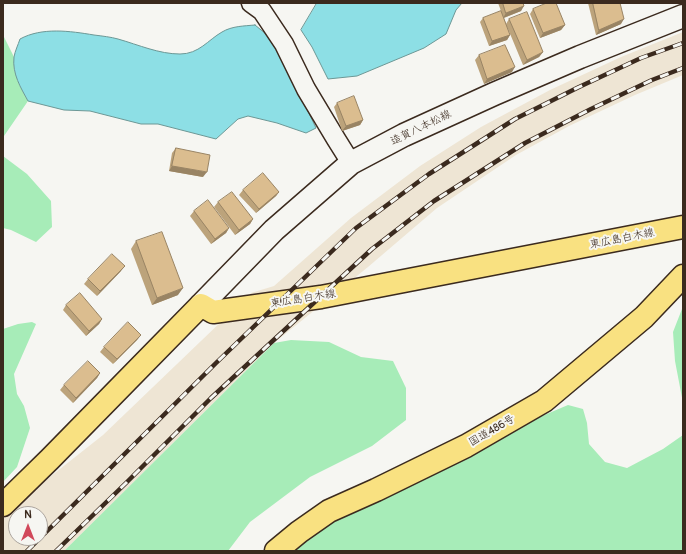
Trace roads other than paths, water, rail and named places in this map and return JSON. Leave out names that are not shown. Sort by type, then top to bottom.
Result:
[{"type":"main road","name":"造賀八本松線","points":[[201,305],[274,230],[351,164],[404,135],[494,94],[580,57],[683,16]]},
{"type":"main road","name":"東広島白木線","points":[[201,305],[213,312],[321,297],[683,227]]},
{"type":"main road","name":"国道486号","points":[[276,551],[299,532],[329,511],[466,446],[544,401],[644,317],[683,276]]},
{"type":"main road","points":[[3,505],[201,305]]},
{"type":"street","points":[[251,3],[262,11],[284,44],[306,88],[351,164]]},
{"type":"water","points":[[317,3],[462,3],[456,10],[446,34],[424,48],[357,76],[328,79],[312,47],[301,30]]},
{"type":"water","points":[[255,25],[266,34],[279,50],[316,128],[306,133],[277,123],[248,116],[238,119],[216,139],[158,124],[141,124],[90,111],[64,110],[28,101],[14,69],[14,57],[20,39],[29,35],[47,31],[75,32],[118,39],[157,51],[180,54],[193,52],[226,30]]},
{"type":"railway","points":[[27,551],[216,363],[356,228],[429,174],[515,119],[641,58],[683,43]]},
{"type":"railway","points":[[56,551],[211,398],[372,249],[434,201],[525,143],[652,80],[683,68]]}]
